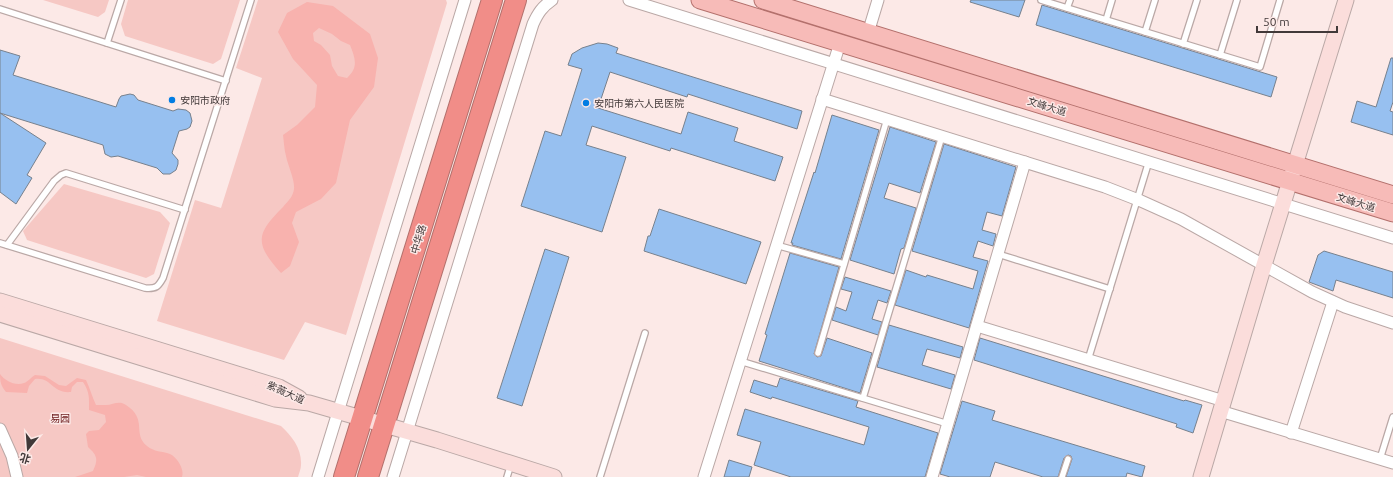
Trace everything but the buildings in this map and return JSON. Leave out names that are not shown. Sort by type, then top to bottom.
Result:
[{"type":"highway","name":"中华路","points":[[344,477],[492,0]]},
{"type":"highway","points":[[368,477],[516,0]]},
{"type":"main road","name":"文峰大道","points":[[700,0],[1393,213]]},
{"type":"main road","name":"文峰大道","points":[[763,0],[1393,195]]},
{"type":"street","points":[[318,477],[465,0]]},
{"type":"street","points":[[393,477],[533,24],[537,14],[552,0]]},
{"type":"street","points":[[629,0],[1393,238]]},
{"type":"street","points":[[868,32],[878,0]]},
{"type":"street","points":[[1201,477],[1264,265],[1346,0]]},
{"type":"street","points":[[704,477],[840,43]]},
{"type":"street","points":[[822,99],[1105,187],[1137,199],[1181,219],[1312,292],[1345,307],[1393,323]]},
{"type":"street","points":[[932,477],[1025,162]]},
{"type":"street","name":"紫薇大道","points":[[0,301],[279,387],[309,403]]},
{"type":"street","points":[[1291,433],[1333,302]]},
{"type":"street","name":"紫薇大道","points":[[0,314],[275,398],[309,403]]},
{"type":"street","points":[[977,326],[1088,360],[1222,406],[1291,433],[1393,464]]},
{"type":"street","points":[[309,403],[407,431],[509,470],[554,477]]},
{"type":"street","points":[[0,429],[12,456],[17,477]]},
{"type":"lane","points":[[107,43],[120,0]]},
{"type":"lane","points":[[0,243],[146,288],[153,289],[159,286],[185,210],[251,0]]},
{"type":"lane","points":[[1041,0],[1260,67],[1280,0]]},
{"type":"lane","points":[[1068,8],[1070,0]]},
{"type":"lane","points":[[1106,20],[1112,0]]},
{"type":"lane","points":[[1145,32],[1155,0]]},
{"type":"lane","points":[[1183,44],[1197,0]]},
{"type":"lane","points":[[1220,55],[1237,0]]},
{"type":"lane","points":[[0,9],[226,81]]},
{"type":"lane","points":[[818,352],[887,118]]},
{"type":"lane","points":[[863,398],[942,136]]},
{"type":"lane","points":[[1088,360],[1149,161]]},
{"type":"lane","points":[[7,245],[54,180],[66,173],[185,210]]},
{"type":"lane","points":[[776,244],[844,264]]},
{"type":"lane","points":[[998,254],[1110,289]]},
{"type":"lane","points":[[600,477],[645,333]]},
{"type":"lane","points":[[740,361],[948,424]]},
{"type":"lane","points":[[1380,460],[1393,417]]},
{"type":"lane","points":[[1062,477],[1068,459]]},
{"type":"green space","points":[[43,0],[109,0],[105,12],[98,17]]},
{"type":"green space","points":[[128,0],[240,0],[221,59],[213,64],[125,36],[121,24]]},
{"type":"green space","points":[[258,0],[446,0],[447,3],[346,335],[305,322],[284,360],[157,321],[195,200],[221,208],[262,78],[236,68]]},
{"type":"green space","points":[[64,184],[160,212],[170,223],[154,274],[146,278],[27,240],[23,231]]},
{"type":"green space","name":"易园","points":[[0,338],[281,426],[296,443],[300,454],[301,466],[298,477],[0,477]]},
{"type":"shaded area","points":[[307,2],[333,6],[370,34],[378,58],[374,87],[350,120],[336,183],[321,199],[296,212],[292,223],[299,242],[290,266],[281,273],[266,254],[262,239],[263,232],[274,216],[291,197],[293,192],[294,185],[285,153],[283,135],[297,125],[315,107],[317,85],[293,59],[278,32],[287,13]],"holes":[[[319,28],[332,34],[341,41],[350,45],[355,66],[347,78],[338,76],[332,66],[330,55],[321,45],[314,41],[313,33]]]},
{"type":"shaded area","points":[[0,374],[7,381],[17,384],[25,382],[35,375],[45,376],[59,385],[66,386],[77,378],[86,380],[96,405],[121,403],[133,410],[138,421],[140,436],[143,441],[152,449],[173,456],[180,464],[183,474],[182,477],[146,477],[137,475],[124,477],[75,477],[93,471],[96,464],[96,458],[94,453],[88,447],[86,434],[89,431],[99,430],[106,422],[105,415],[89,410],[88,393],[83,382],[77,382],[72,387],[71,392],[65,392],[60,391],[45,380],[35,379],[29,386],[27,393],[6,392],[1,384]]},
{"type":"place","name":"安阳市政府","points":[[172,100]]},
{"type":"place","name":"安阳市第六人民医院","points":[[586,103]]}]
